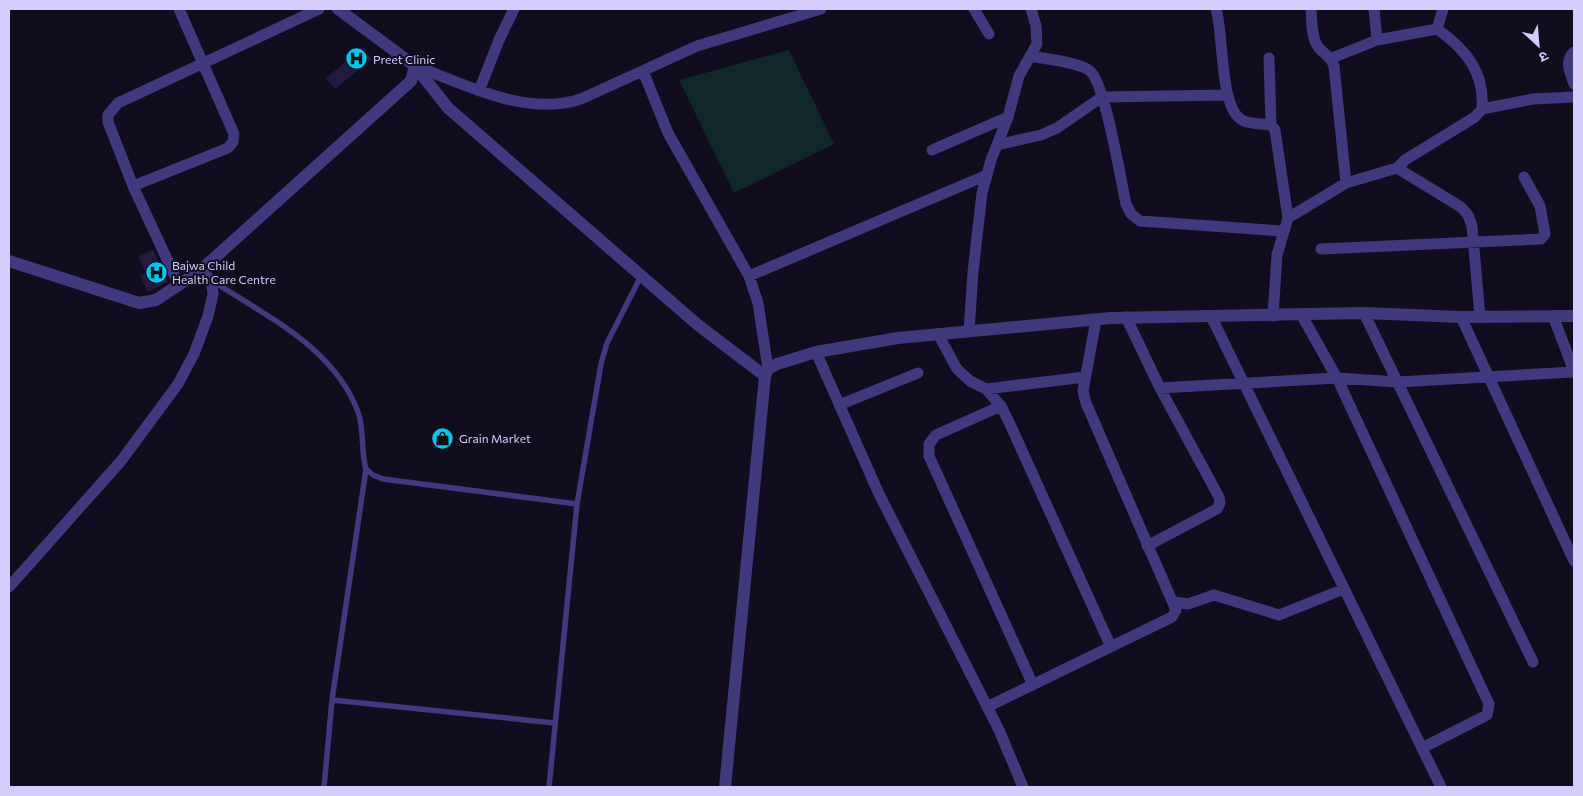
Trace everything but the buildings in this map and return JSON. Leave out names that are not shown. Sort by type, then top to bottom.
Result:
[{"type":"street","points":[[133,186],[228,148],[233,142],[234,134],[202,65],[179,9]]},
{"type":"street","points":[[179,285],[133,186],[108,122],[108,114],[118,103],[319,9]]},
{"type":"street","points":[[338,9],[415,66],[495,97],[549,105],[564,104],[697,46],[821,9]]},
{"type":"street","points":[[479,91],[499,40],[514,9]]},
{"type":"street","points":[[974,9],[989,34]]},
{"type":"street","points":[[969,331],[973,272],[982,193],[1020,76],[1037,44],[1036,26],[1031,9]]},
{"type":"street","points":[[1216,9],[1220,21],[1227,95],[1235,115],[1244,121],[1271,125]]},
{"type":"street","points":[[1311,9],[1315,41],[1318,48],[1332,58],[1346,183]]},
{"type":"street","points":[[1374,9],[1377,40]]},
{"type":"street","points":[[1437,29],[1443,9]]},
{"type":"street","points":[[1332,58],[1377,40],[1437,29]]},
{"type":"street","points":[[1437,29],[1471,59],[1481,84],[1482,109]]},
{"type":"street","points":[[1574,52],[1568,62],[1574,84]]},
{"type":"street","points":[[1030,56],[1089,70],[1093,74],[1102,97],[1126,204],[1131,214],[1140,221],[1282,231]]},
{"type":"street","points":[[1269,58],[1271,125],[1275,130],[1288,218],[1282,231],[1277,255],[1273,316]]},
{"type":"street","points":[[9,262],[139,303],[156,300],[201,270],[411,81],[415,66]]},
{"type":"street","points":[[415,66],[448,108],[698,325],[767,373]]},
{"type":"street","points":[[643,71],[668,133],[749,276],[758,303],[767,373],[725,787]]},
{"type":"street","points":[[997,145],[1030,139],[1049,132],[1102,97],[1227,95]]},
{"type":"street","points":[[1288,218],[1346,183],[1397,168],[1411,156],[1475,116],[1482,109],[1533,99],[1574,97]]},
{"type":"street","points":[[932,150],[1008,117]]},
{"type":"street","points":[[1397,168],[1461,207],[1468,215],[1472,226],[1480,317]]},
{"type":"street","points":[[749,276],[987,175]]},
{"type":"street","points":[[1320,248],[1538,239],[1545,236],[1540,206],[1524,177]]},
{"type":"street","points":[[9,587],[121,461],[178,384],[194,354],[208,316],[213,294],[211,280],[201,270]]},
{"type":"street","points":[[767,373],[777,364],[816,352],[898,338],[1126,317],[1364,313],[1461,317],[1574,316]]},
{"type":"street","points":[[1364,313],[1533,662]]},
{"type":"street","points":[[1301,314],[1337,378],[1489,704],[1488,715],[1422,748]]},
{"type":"street","points":[[1211,316],[1441,787]]},
{"type":"street","points":[[1160,388],[1337,378],[1398,382],[1574,372],[1553,316]]},
{"type":"street","points":[[1126,317],[1160,388],[1219,497],[1220,503],[1217,509],[1147,546]]},
{"type":"street","points":[[1461,317],[1574,561]]},
{"type":"street","points":[[987,707],[1172,617],[1176,610],[1086,403],[1083,392],[1096,320]]},
{"type":"street","points":[[938,334],[957,369],[970,381],[986,389],[1001,406],[1111,647]]},
{"type":"street","points":[[816,352],[879,494],[987,707],[1023,787]]},
{"type":"street","points":[[839,405],[918,373]]},
{"type":"street","points":[[986,389],[1085,377]]},
{"type":"street","points":[[1001,406],[936,435],[928,444],[929,456],[1033,685]]},
{"type":"street","points":[[1174,602],[1188,604],[1218,595],[1279,615],[1344,589]]},
{"type":"lane","points":[[549,787],[577,504],[601,364],[607,343],[641,276]]},
{"type":"lane","points":[[211,280],[269,315],[329,365],[343,382],[359,417],[366,469],[332,700],[324,787]]},
{"type":"lane","points":[[366,469],[373,475],[383,478],[577,504]]},
{"type":"lane","points":[[332,700],[555,723]]},
{"type":"green space","points":[[789,50],[834,144],[734,193],[679,80]]},
{"type":"place","name":"Preet Clinic","points":[[357,59]]},
{"type":"place","name":"Bajwa Child Health Care Centre","points":[[156,272]]},
{"type":"place","name":"Grain Market","points":[[443,438]]}]
